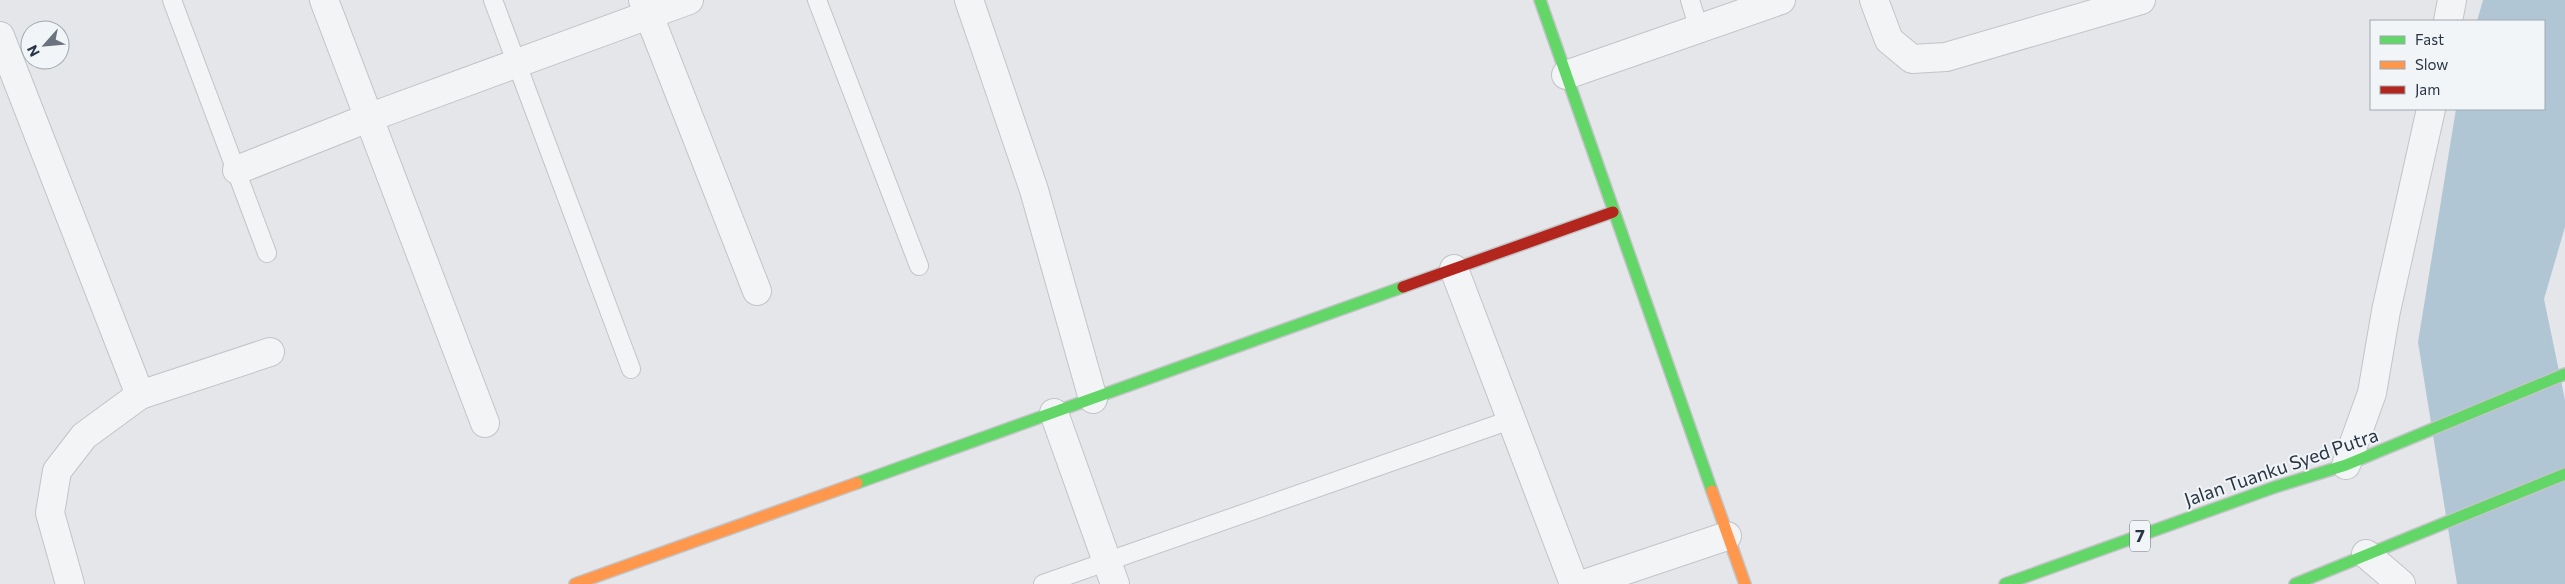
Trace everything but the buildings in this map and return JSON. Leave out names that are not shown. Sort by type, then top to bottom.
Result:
[{"type":"street","points":[[324,0],[485,422]]},
{"type":"street","points":[[237,170],[368,118],[517,63],[646,7],[689,0]]},
{"type":"street","points":[[968,0],[1034,190],[1093,399]]},
{"type":"street","points":[[1540,0],[1745,584]]},
{"type":"street","points":[[1566,75],[1782,0]]},
{"type":"street","points":[[1874,0],[1889,40],[1912,58],[1946,57],[2141,0]]},
{"type":"street","points":[[2448,20],[2452,0]]},
{"type":"street","points":[[646,7],[757,291]]},
{"type":"street","points":[[0,36],[140,396]]},
{"type":"street","points":[[2346,465],[2372,393],[2386,311],[2432,110]]},
{"type":"street","points":[[575,584],[1613,212]]},
{"type":"street","points":[[1454,269],[1513,419],[1574,584]]},
{"type":"street","points":[[70,584],[50,513],[57,470],[84,436],[140,396],[270,352]]},
{"type":"street","name":"Jalan Tuanku Syed Putra","points":[[2006,584],[2275,488],[2346,465],[2565,374]]},
{"type":"street","points":[[1054,413],[1111,573]]},
{"type":"street","points":[[2295,584],[2565,474]]},
{"type":"street","points":[[1584,584],[1727,536]]},
{"type":"street","points":[[2366,554],[2401,584]]},
{"type":"lane","points":[[172,0],[267,252]]},
{"type":"lane","points":[[493,0],[631,369]]},
{"type":"lane","points":[[817,0],[919,266]]},
{"type":"lane","points":[[1690,0],[1699,29]]},
{"type":"lane","points":[[1044,584],[1111,573],[1513,419]]},
{"type":"water","points":[[2483,0],[2565,0],[2565,227],[2544,299],[2565,400],[2565,584],[2457,584],[2418,342],[2456,110],[2545,110],[2545,20],[2477,20]]},
{"type":"traffic: fast","points":[[1540,0],[1712,491]]},
{"type":"traffic: fast","points":[[857,483],[1403,287]]},
{"type":"traffic: fast","points":[[2005,584],[2275,487],[2346,465],[2565,374]]},
{"type":"traffic: fast","points":[[2295,584],[2565,474]]},
{"type":"traffic: slow","points":[[575,584],[857,483]]},
{"type":"traffic: slow","points":[[1712,491],[1745,584]]},
{"type":"traffic: jam","points":[[1403,287],[1613,212]]}]
